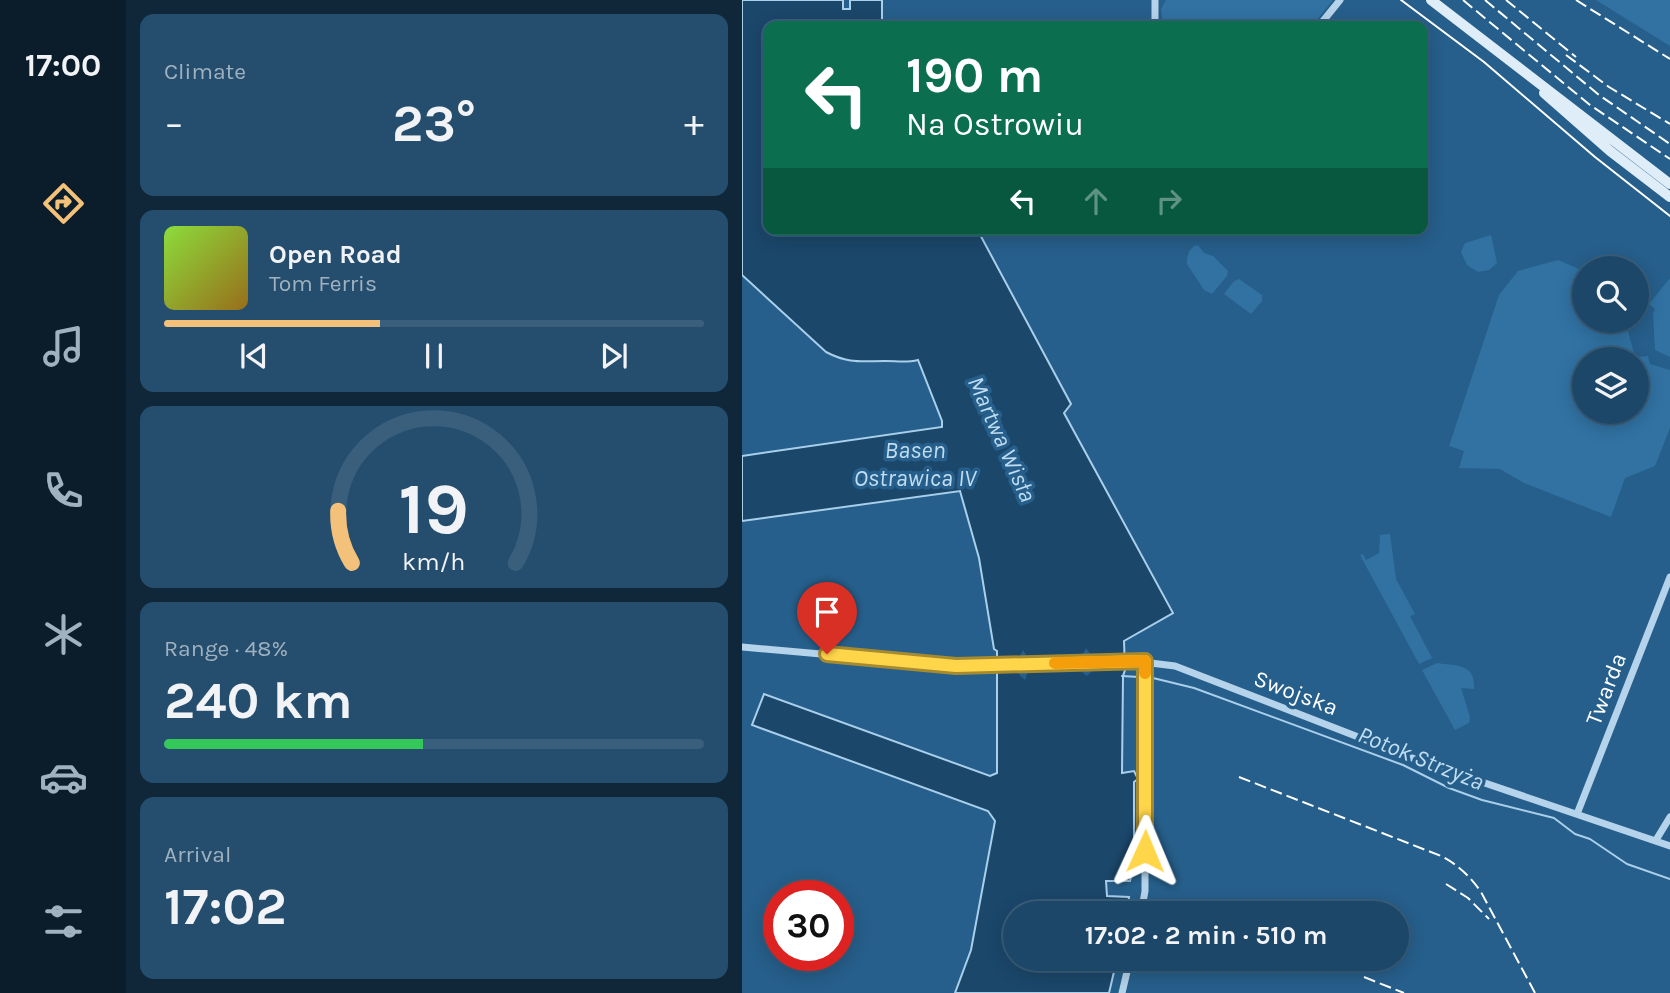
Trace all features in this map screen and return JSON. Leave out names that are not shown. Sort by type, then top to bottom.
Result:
[{"type":"main road","points":[[1431,0],[1535,81],[1554,103],[1629,160],[1670,197]]},
{"type":"main road","points":[[1629,160],[1670,184]]},
{"type":"street","points":[[1155,0],[1155,21]]},
{"type":"street","points":[[1323,21],[1340,0]]},
{"type":"street","name":"Twarda","points":[[1577,814],[1670,577]]},
{"type":"street","name":"Swojska","points":[[742,648],[947,666],[1126,660],[1185,669],[1420,761],[1670,846]]},
{"type":"street","points":[[1143,901],[1145,661]]},
{"type":"street","points":[[1656,840],[1670,817]]},
{"type":"street","points":[[1122,993],[1127,971]]},
{"type":"shaded area","points":[[1166,0],[1333,0],[1316,21],[1162,21],[1161,9]]},
{"type":"shaded area","points":[[1596,0],[1670,0],[1670,46]]},
{"type":"shaded area","points":[[1491,235],[1497,263],[1489,270],[1478,272],[1467,265],[1461,252],[1465,243]]},
{"type":"shaded area","points":[[1198,245],[1204,253],[1213,256],[1228,271],[1212,294],[1204,290],[1187,264],[1189,252]]},
{"type":"shaded area","points":[[1558,260],[1572,266],[1572,333],[1629,333],[1632,347],[1572,347],[1572,424],[1649,424],[1649,360],[1650,364],[1670,370],[1670,428],[1655,466],[1625,478],[1611,517],[1524,483],[1500,469],[1459,468],[1464,451],[1449,446],[1499,295],[1518,271]]},
{"type":"shaded area","points":[[1670,278],[1670,357],[1655,350],[1655,309],[1649,304]]},
{"type":"shaded area","points":[[1239,279],[1262,295],[1262,301],[1251,314],[1224,294],[1234,281]]},
{"type":"shaded area","points":[[1390,534],[1396,579],[1415,614],[1410,616],[1432,658],[1419,664],[1360,555],[1363,554],[1366,560],[1379,553],[1380,535]]},
{"type":"shaded area","points":[[1437,663],[1463,667],[1472,674],[1474,681],[1474,689],[1461,688],[1470,717],[1469,723],[1455,730],[1422,670]]},
{"type":"water","points":[[742,0],[843,0],[843,9],[850,9],[850,0],[882,0],[882,21],[763,21],[763,235],[980,235],[1071,404],[1064,413],[1173,613],[1124,641],[1122,773],[1134,771],[1138,779],[1134,782],[1134,863],[1130,881],[1106,881],[1107,896],[1129,897],[1128,901],[1003,901],[1003,971],[1114,971],[1109,993],[955,993],[971,950],[995,821],[988,811],[752,725],[764,694],[990,776],[997,773],[997,651],[994,649],[979,558],[960,491],[742,521],[742,456],[942,427],[918,360],[855,361],[826,352],[742,275]]},
{"type":"pier","points":[[1086,648],[1091,655],[1126,654],[1126,666],[1091,667],[1087,676],[1082,668],[1029,670],[1025,680],[1020,676],[1019,670],[997,671],[996,659],[1019,658],[1023,650],[1028,658],[1082,656]]},
{"type":"waterway","name":"Potok Strzyża","points":[[1122,676],[1139,677]]},
{"type":"waterway","name":"Potok Strzyża","points":[[1153,678],[1194,688],[1403,765],[1449,788],[1482,800],[1554,818],[1575,834],[1590,839],[1627,864],[1670,879]]},
{"type":"tram line","points":[[1401,0],[1484,62],[1595,157],[1670,216]]},
{"type":"railway","points":[[1463,0],[1590,105],[1670,159]]},
{"type":"railway","points":[[1485,0],[1599,95],[1670,144]]},
{"type":"railway","points":[[1506,0],[1576,57]]},
{"type":"railway","points":[[1576,0],[1670,59]]},
{"type":"railway","points":[[1566,55],[1609,87],[1670,124]]},
{"type":"railway","points":[[1239,777],[1441,856],[1452,863],[1468,876],[1481,892],[1535,993]]},
{"type":"railway","points":[[1446,884],[1468,898],[1489,919]]},
{"type":"railway","points":[[1364,977],[1404,993]]},
{"type":"slow traffic","points":[[1055,663],[1145,661],[1145,673]]},
{"type":"route","points":[[827,654],[956,666],[1145,661],[1145,851]]},
{"type":"water label","name":"Martwa Wisła","points":[[1002,439]]},
{"type":"water label","name":"Basen Ostrawica IV","points":[[915,464]]}]
